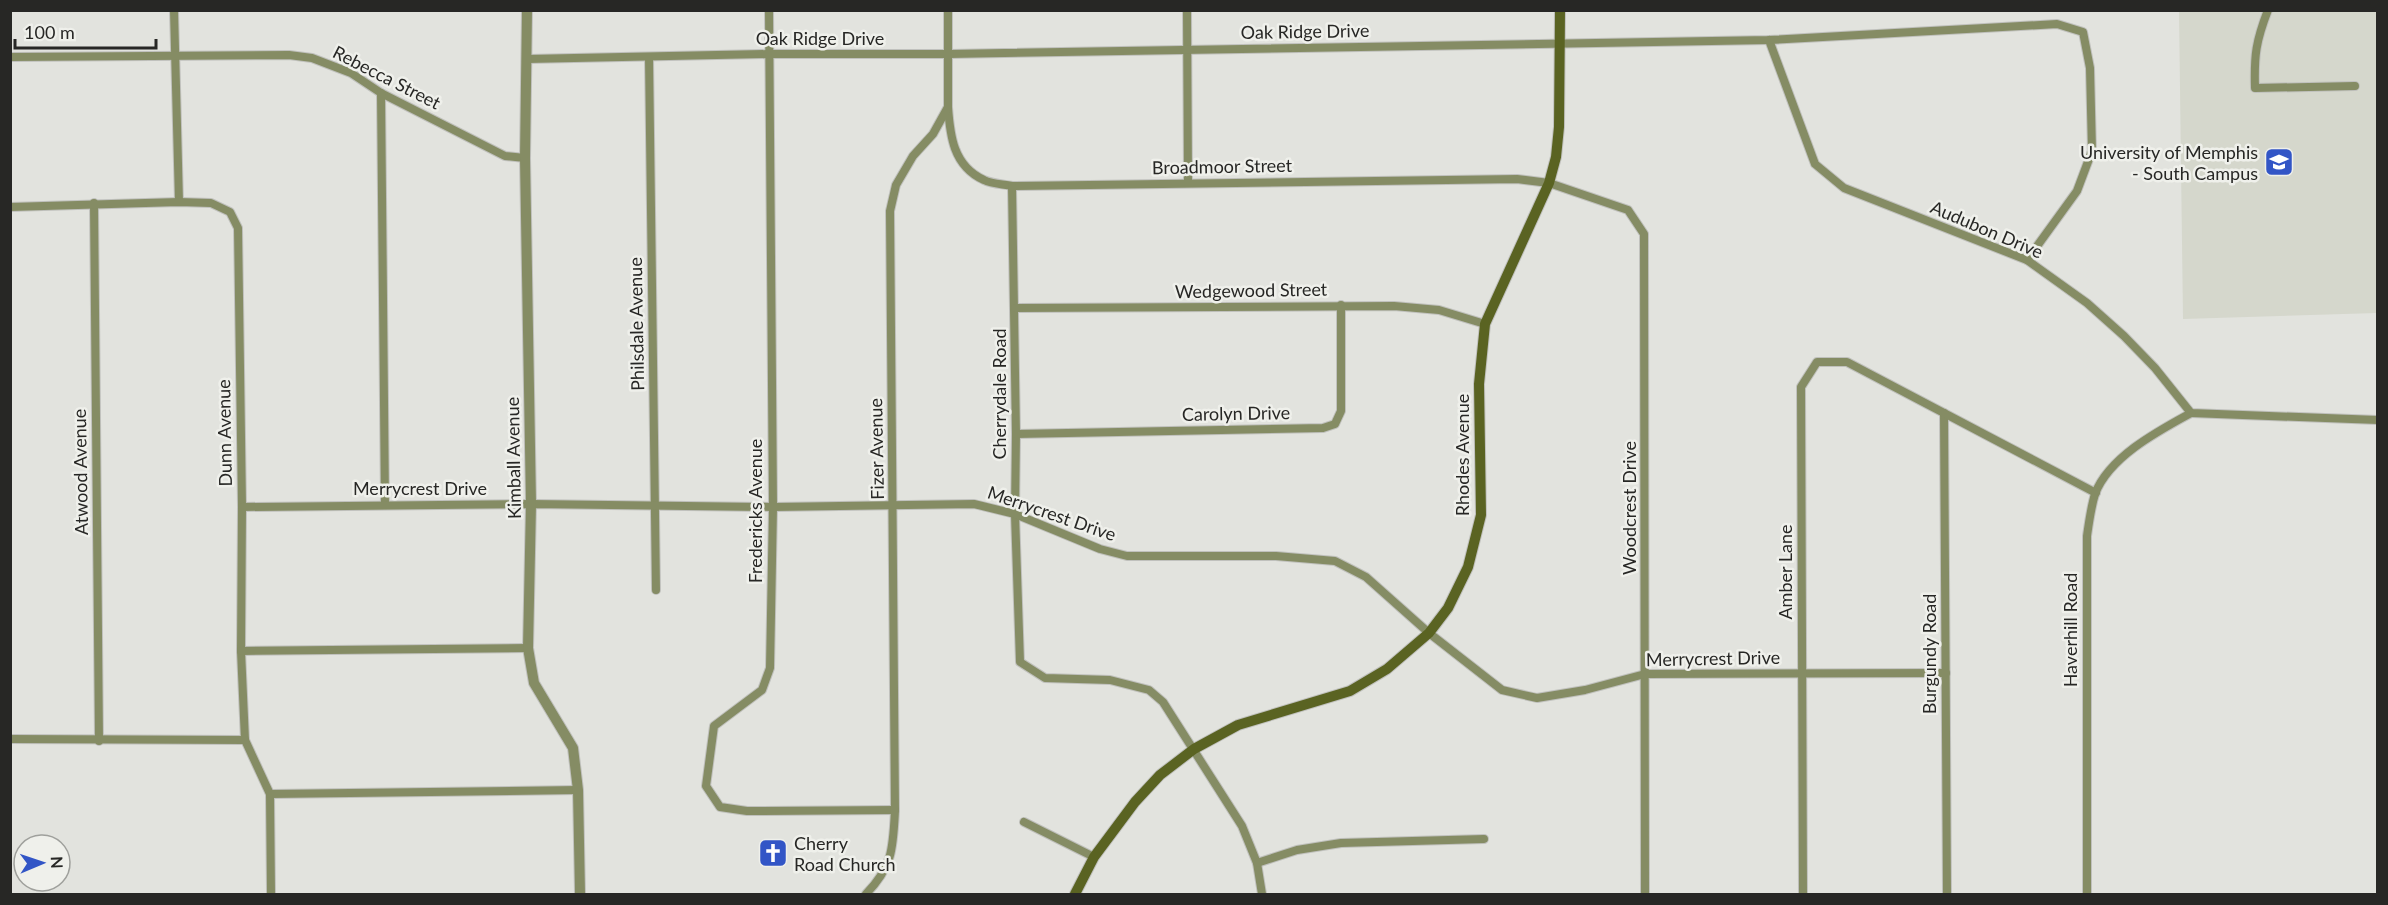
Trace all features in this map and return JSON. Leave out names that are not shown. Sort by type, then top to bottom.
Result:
[{"type":"main road","name":"Rhodes Avenue","points":[[1075,894],[1094,857],[1135,802],[1160,775],[1194,749],[1238,725],[1350,691],[1387,669],[1430,633],[1448,608],[1468,567],[1480,514],[1479,384],[1485,324],[1549,183],[1556,157],[1559,127],[1560,10]]},
{"type":"street","points":[[174,10],[178,202]]},
{"type":"street","name":"Kimball Avenue","points":[[527,10],[525,158],[531,504],[528,648],[534,683],[573,748],[578,790],[580,894]]},
{"type":"street","name":"Fredericks Avenue","points":[[769,10],[773,507],[770,668],[762,690],[714,726],[706,786],[720,807],[738,810],[895,810]]},
{"type":"street","name":"Fizer Avenue","points":[[866,894],[880,880],[892,851],[895,810],[890,212],[896,185],[914,156],[933,134],[948,106],[948,10]]},
{"type":"street","points":[[1187,10],[1188,183]]},
{"type":"street","points":[[2268,10],[2257,39],[2254,56],[2255,88],[2355,86]]},
{"type":"street","name":"Oak Ridge Drive","points":[[527,59],[1769,40],[2057,24],[2083,32],[2090,68],[2092,151],[2077,191],[2026,260]]},
{"type":"street","name":"Audubon Drive","points":[[1769,40],[1815,164],[1844,188],[2026,260],[2087,303],[2124,336],[2155,368],[2191,413]]},
{"type":"street","name":"Rebecca Street","points":[[10,57],[289,55],[312,58],[351,73],[381,93],[505,156],[525,158]]},
{"type":"street","name":"Philsdale Avenue","points":[[649,57],[656,590]]},
{"type":"street","points":[[381,93],[385,504]]},
{"type":"street","name":"Broadmoor Street","points":[[948,106],[951,139],[967,169],[984,181],[1012,186],[1517,179],[1549,183]]},
{"type":"street","name":"Woodcrest Drive","points":[[1549,183],[1628,210],[1644,234],[1645,894]]},
{"type":"street","name":"Cherrydale Road","points":[[1012,186],[1015,308],[1015,514],[1020,662],[1045,678],[1110,680],[1149,690],[1163,702],[1242,826],[1257,863],[1262,894]]},
{"type":"street","name":"Dunn Avenue","points":[[10,207],[211,203],[230,212],[238,228],[245,740],[270,794],[271,894]]},
{"type":"street","name":"Atwood Avenue","points":[[94,204],[99,741]]},
{"type":"street","name":"Carolyn Drive","points":[[1016,434],[1323,428],[1335,424],[1341,411],[1341,305]]},
{"type":"street","name":"Wedgewood Street","points":[[1015,308],[1394,306],[1439,310],[1485,324]]},
{"type":"street","name":"Amber Lane","points":[[1803,894],[1801,387],[1817,362],[1847,362],[1944,414]]},
{"type":"street","points":[[2191,413],[2378,420]]},
{"type":"street","name":"Haverhill Road","points":[[2087,894],[2086,536],[2096,493],[2112,469],[2138,444],[2191,413]]},
{"type":"street","points":[[1944,414],[2096,493]]},
{"type":"street","name":"Burgundy Road","points":[[1944,414],[1947,894]]},
{"type":"street","name":"Merrycrest Drive","points":[[242,507],[385,504],[773,507],[974,504],[1015,514],[1100,549],[1127,556],[1276,556],[1335,561],[1366,577],[1430,633],[1502,690],[1537,698],[1585,690],[1646,674],[1946,673]]},
{"type":"street","points":[[242,651],[528,648]]},
{"type":"street","points":[[10,739],[245,740]]},
{"type":"street","points":[[270,794],[578,790]]},
{"type":"street","points":[[1024,822],[1094,857]]},
{"type":"street","points":[[1257,863],[1298,850],[1341,843],[1484,839]]},
{"type":"shaded area","name":"University of Memphis - South Campus","points":[[2179,11],[2377,11],[2377,313],[2183,319]]},
{"type":"place","name":"University of Memphis - South Campus","points":[[2279,162]]},
{"type":"place","name":"Cherry Road Church","points":[[773,853]]}]
